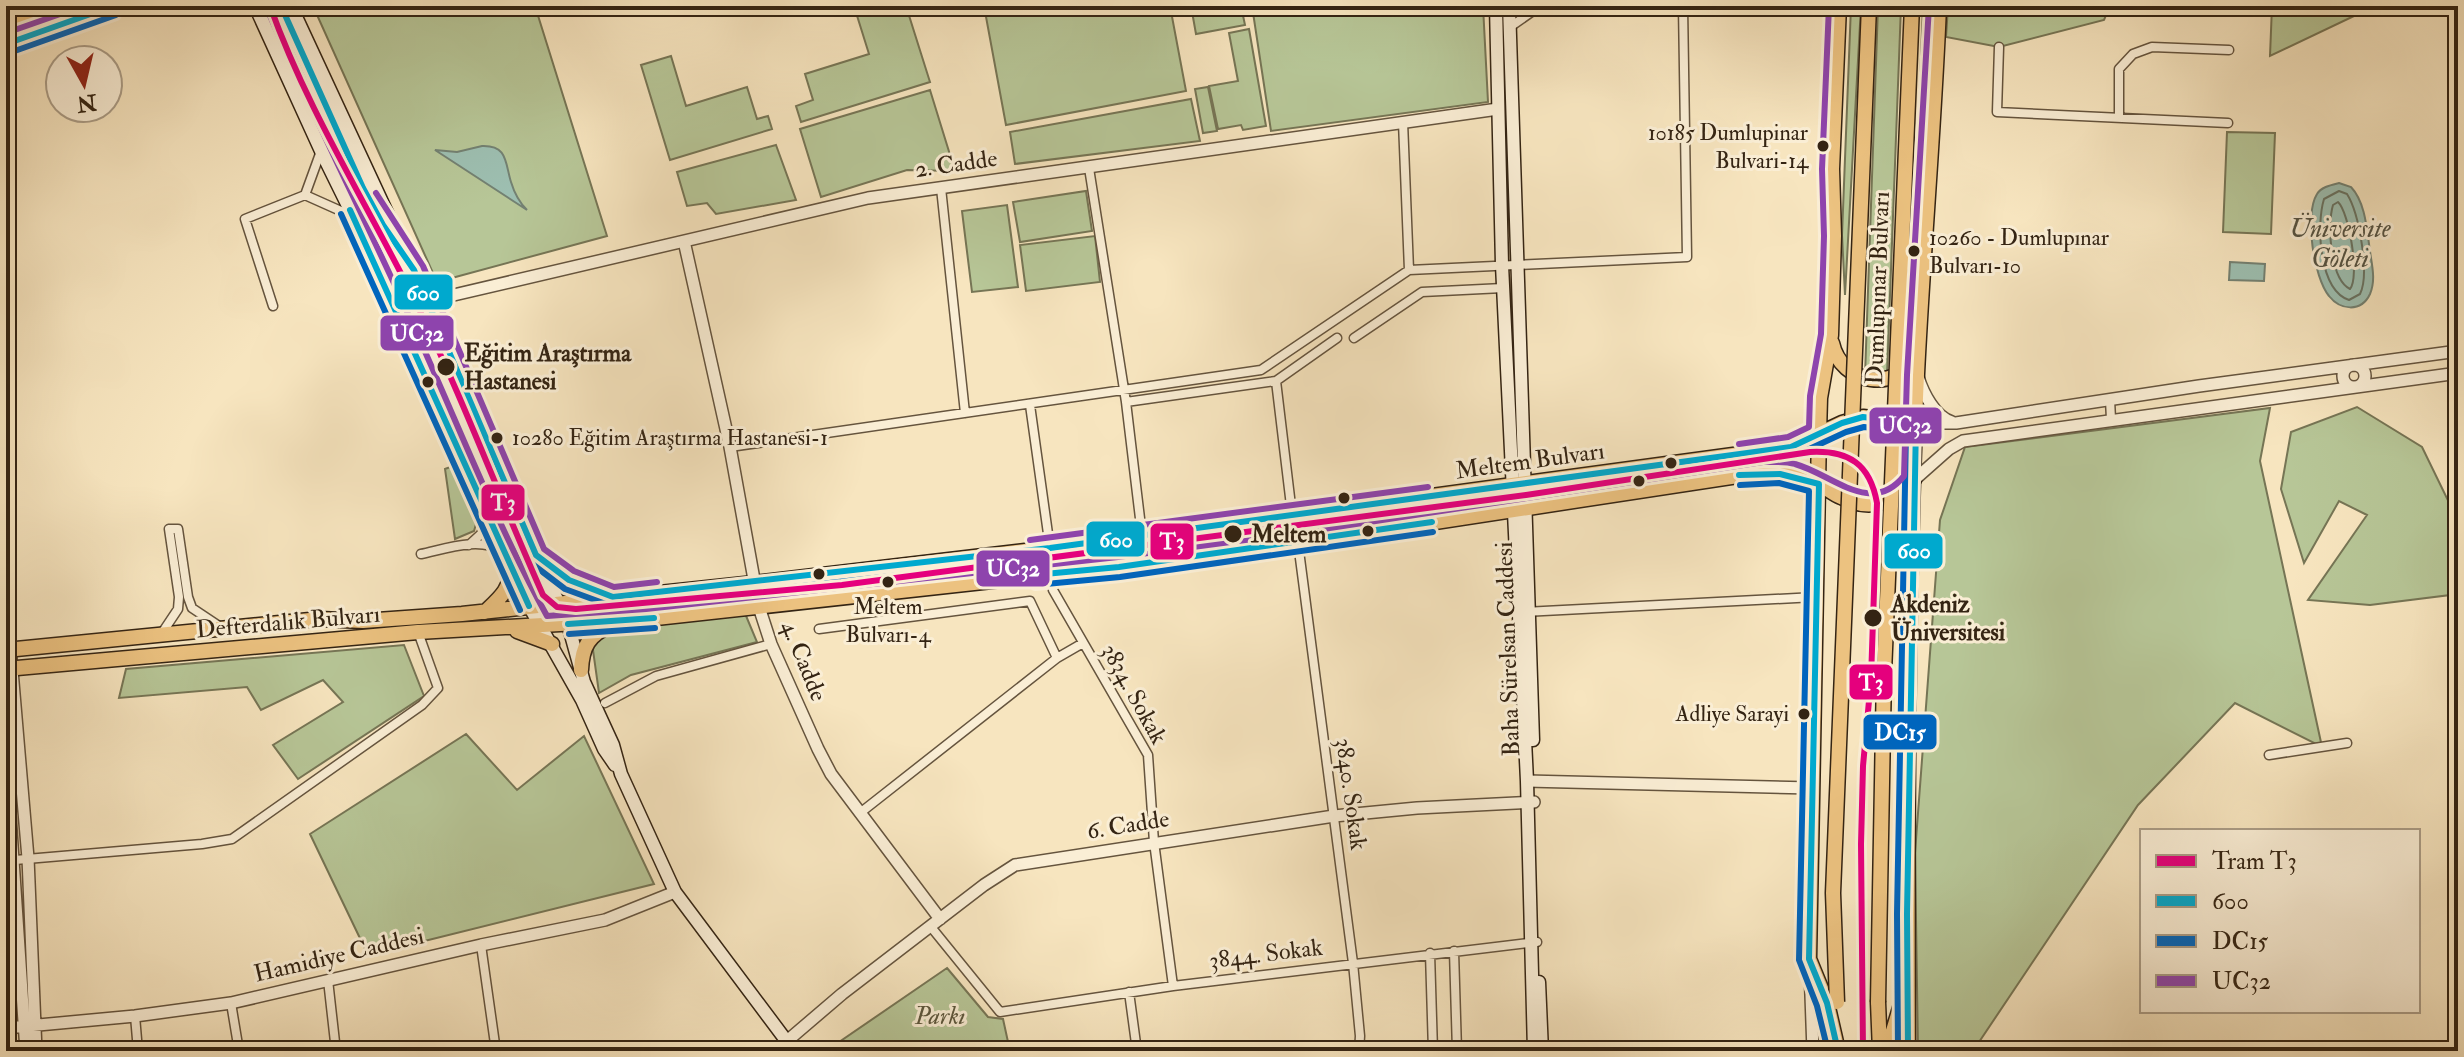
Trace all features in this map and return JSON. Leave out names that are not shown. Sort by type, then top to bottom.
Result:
[{"type":"main road","points":[[6,10],[16,6]]},
{"type":"main road","points":[[6,22],[47,6]]},
{"type":"main road","points":[[6,35],[81,6]]},
{"type":"main road","points":[[6,44],[113,6]]},
{"type":"main road","points":[[255,6],[529,606],[552,644],[604,749],[621,774]]},
{"type":"main road","name":"Baha Sürelsan Caddesi","points":[[1496,6],[1498,109],[1509,264],[1531,802],[1534,1051]]},
{"type":"main road","name":"Baha Sürelsan Caddesi","points":[[1509,6],[1509,264],[1503,288],[1518,485]]},
{"type":"main road","points":[[1839,6],[1832,169],[1832,348],[1846,369],[1869,380],[1882,380],[1905,369],[1919,348]]},
{"type":"main road","name":"Dumlupınar Bulvarı","points":[[1838,1051],[1833,893],[1869,6]]},
{"type":"main road","name":"Dumlupınar Bulvarı","points":[[1880,1051],[1878,1002],[1884,673],[1912,6]]},
{"type":"main road","points":[[1908,1051],[1907,914],[1917,376],[1939,6]]},
{"type":"main road","points":[[293,9],[428,301],[568,624],[581,670],[613,745],[621,774],[675,892],[788,1047]]},
{"type":"main road","points":[[301,53],[363,188],[383,225],[414,270]]},
{"type":"main road","points":[[1831,335],[1820,398],[1809,959],[1827,1003],[1838,1051]]},
{"type":"main road","points":[[1819,433],[1863,417],[1916,423]]},
{"type":"main road","name":"Meltem Bulvarı","points":[[529,606],[1050,548],[1791,447],[1819,433]]},
{"type":"main road","name":"Meltem Bulvarı","points":[[568,624],[759,607],[1119,567],[1764,472],[1791,473],[1819,484]]},
{"type":"main road","points":[[1819,484],[1853,502],[1877,503],[1889,502],[1902,495],[1914,480]]},
{"type":"main road","points":[[536,555],[569,580],[613,597]]},
{"type":"main road","points":[[485,612],[506,593],[511,567]]},
{"type":"main road","name":"Defterdalık Bulvarı","points":[[8,650],[320,619],[363,621],[529,606]]},
{"type":"main road","points":[[581,670],[585,644],[592,635],[618,621]]},
{"type":"main road","name":"Defterdalık Bulvarı","points":[[9,669],[418,632],[568,624]]},
{"type":"main road","points":[[497,628],[533,635],[552,644]]},
{"type":"main road","name":"Baha Sürelsan Caddesi","points":[[1534,943],[1542,1051]]},
{"type":"main road","points":[[1887,1051],[1908,980]]},
{"type":"street","points":[[1510,27],[1540,6]]},
{"type":"street","points":[[730,447],[1261,370],[1409,270],[1687,257],[1683,6]]},
{"type":"street","points":[[1999,47],[1997,112],[2228,123]]},
{"type":"street","points":[[2119,118],[2119,69],[2133,54],[2152,47],[2229,50]]},
{"type":"street","name":"2. Cadde","points":[[428,301],[868,198],[1498,109]]},
{"type":"street","points":[[1403,122],[1409,270]]},
{"type":"street","points":[[305,195],[321,151]]},
{"type":"street","points":[[1089,168],[1125,392],[1142,535]]},
{"type":"street","points":[[941,188],[965,413]]},
{"type":"street","points":[[273,306],[245,219],[305,195],[353,216]]},
{"type":"street","name":"4. Cadde","points":[[684,241],[730,447],[759,607],[771,644],[831,774],[936,923]]},
{"type":"street","points":[[1354,338],[1422,292],[1503,288]]},
{"type":"street","points":[[1126,402],[1276,381],[1337,338]]},
{"type":"street","points":[[1916,423],[1956,423],[2458,351]]},
{"type":"street","points":[[2352,365],[2345,370],[2343,378],[2347,385],[2355,387]]},
{"type":"street","points":[[1914,480],[1949,449],[1963,441],[2458,373]]},
{"type":"street","points":[[1917,376],[1941,417],[1956,423]]},
{"type":"street","points":[[1276,381],[1292,514]]},
{"type":"street","points":[[2110,400],[2111,419]]},
{"type":"street","points":[[1030,405],[1050,548]]},
{"type":"street","points":[[469,545],[481,534],[488,517]]},
{"type":"street","points":[[162,633],[178,609],[169,529],[178,529],[192,608],[223,629]]},
{"type":"street","name":"3840. Sokak","points":[[1298,543],[1353,963],[1359,1051]]},
{"type":"street","points":[[421,554],[469,545],[496,546],[503,551]]},
{"type":"street","name":"3834. Sokak","points":[[1055,573],[1053,590],[1148,755],[1154,842],[1173,986]]},
{"type":"street","points":[[1523,612],[1815,597]]},
{"type":"street","points":[[6,600],[9,669],[28,858],[29,1024],[26,1051]]},
{"type":"street","points":[[819,629],[1030,601],[1057,658]]},
{"type":"street","points":[[15,860],[232,839],[422,705],[438,688],[418,632]]},
{"type":"street","points":[[860,813],[1057,658],[1083,643]]},
{"type":"street","points":[[605,703],[656,676],[771,644]]},
{"type":"street","points":[[2269,755],[2347,743]]},
{"type":"street","points":[[6,757],[15,860],[20,979],[36,1051]]},
{"type":"street","points":[[1530,781],[1812,788]]},
{"type":"street","name":"6. Cadde","points":[[788,1047],[811,1018],[984,885],[1015,865],[1334,816],[1531,802]]},
{"type":"street","name":"Hamidiye Caddesi","points":[[6,1028],[231,1003],[481,945],[605,920],[675,892]]},
{"type":"street","name":"3844. Sokak","points":[[936,923],[1000,1012],[1173,986],[1534,943]]},
{"type":"street","points":[[481,945],[496,1051]]},
{"type":"street","points":[[1454,951],[1457,1051]]},
{"type":"street","points":[[1430,953],[1433,1051]]},
{"type":"street","points":[[1809,959],[1813,1051]]},
{"type":"street","points":[[6,976],[20,979]]},
{"type":"street","points":[[328,980],[336,1051]]},
{"type":"street","points":[[1129,992],[1137,1051]]},
{"type":"street","points":[[231,1003],[239,1051]]},
{"type":"street","points":[[135,1016],[138,1051]]},
{"type":"green space","points":[[313,6],[535,6],[607,236],[437,282]]},
{"type":"green space","points":[[854,6],[906,6],[930,82],[801,122],[796,106],[813,100],[805,74],[869,54]]},
{"type":"green space","points":[[984,6],[1170,6],[1186,91],[1006,125]]},
{"type":"green space","points":[[1191,6],[1241,6],[1245,25],[1196,34]]},
{"type":"green space","points":[[1252,6],[1483,6],[1488,102],[1271,131]]},
{"type":"green space","points":[[1851,6],[1861,6],[1845,295],[1842,235]]},
{"type":"green space","points":[[1878,6],[1901,6],[1887,375],[1865,376]]},
{"type":"green space","points":[[1923,6],[1931,6],[1913,396],[1908,392]]},
{"type":"green space","points":[[1948,6],[2110,6],[2104,20],[1999,47],[1946,37]]},
{"type":"green space","points":[[2272,6],[2375,6],[2270,56]]},
{"type":"green space","points":[[1249,29],[1266,126],[1243,130],[1241,125],[1218,129],[1209,86],[1238,81],[1229,33]]},
{"type":"green space","points":[[671,56],[686,106],[747,87],[757,119],[768,116],[772,129],[670,160],[641,65]]},
{"type":"green space","points":[[1208,87],[1217,131],[1203,133],[1195,89]]},
{"type":"green space","points":[[930,90],[955,171],[907,170],[821,197],[800,129]]},
{"type":"green space","points":[[1191,99],[1200,141],[1015,164],[1010,132]]},
{"type":"green space","points":[[2227,132],[2275,133],[2271,234],[2223,232]]},
{"type":"green space","points":[[776,145],[796,200],[716,214],[707,203],[687,206],[677,172]]},
{"type":"green space","points":[[1086,191],[1092,231],[1020,242],[1013,202]]},
{"type":"green space","points":[[1007,205],[1018,287],[972,292],[962,211]]},
{"type":"green space","points":[[1095,236],[1100,282],[1026,291],[1020,245]]},
{"type":"green space","points":[[2357,407],[2422,447],[2458,521],[2458,594],[2370,605],[2308,600],[2367,515],[2339,501],[2304,563],[2281,489],[2291,432]]},
{"type":"green space","points":[[2270,408],[2260,461],[2322,747],[2235,703],[2138,805],[1973,1051],[1918,1051],[1915,853],[1940,520],[1965,447]]},
{"type":"green space","points":[[453,466],[476,524],[474,531],[455,539],[445,469]]},
{"type":"green space","points":[[744,611],[757,642],[631,675],[599,693],[592,643],[597,635]]},
{"type":"green space","points":[[404,645],[424,696],[298,779],[273,745],[343,702],[323,680],[261,710],[247,687],[119,698],[126,669]]},
{"type":"green space","points":[[466,734],[517,790],[584,736],[654,884],[368,955],[310,834]]},
{"type":"green space","name":"Parkı","points":[[947,968],[988,1017],[1003,1019],[1010,1051],[826,1051]]},
{"type":"water","points":[[482,146],[497,149],[504,156],[515,193],[527,210],[435,150],[457,152]]},
{"type":"water","name":"Üniversite Göleti","points":[[2339,183],[2351,187],[2366,220],[2373,285],[2366,300],[2356,307],[2344,307],[2329,296],[2319,275],[2312,246],[2311,216],[2317,194]]},
{"type":"water","points":[[2230,262],[2265,264],[2264,281],[2229,280]]},
{"type":"tunnel","points":[[281,6],[301,53]]},
{"type":"tram line","name":"T3","points":[[270,6],[320,121],[434,341],[543,595],[557,607],[576,609],[842,585],[1526,495],[1810,452],[1836,454],[1856,462],[1869,478],[1877,503],[1861,844],[1863,1051]]},
{"type":"transit line","name":"UC32","points":[[6,33],[83,6]]},
{"type":"transit line","name":"600","points":[[6,44],[113,6]]},
{"type":"transit line","name":"UC32","points":[[266,6],[494,509],[547,616],[646,609],[1118,557],[1763,462],[1795,464],[1865,493],[1878,493],[1891,488],[1904,476],[1929,6]]},
{"type":"transit line","name":"600","points":[[281,6],[363,188],[383,225],[414,270],[536,555],[569,580],[613,597],[1050,548],[1791,447],[1842,423],[1863,417],[1916,423],[1907,914],[1908,1051]]},
{"type":"transit line","name":"UC32","points":[[1739,444],[1788,437],[1809,427],[1810,396],[1821,334],[1824,236],[1822,169],[1829,6]]},
{"type":"transit line","name":"DC15","points":[[272,10],[354,193],[405,275],[527,560],[565,589],[614,607],[1051,558],[1792,457],[1864,427],[1906,432],[1897,914],[1898,1051]]},
{"type":"transit line","name":"DC15","points":[[9,53],[116,15]]},
{"type":"transit line","name":"UC32","points":[[376,193],[423,266],[544,549],[574,571],[614,587],[657,582]]},
{"type":"transit line","name":"600","points":[[350,210],[529,606]]},
{"type":"transit line","name":"DC15","points":[[341,214],[520,610]]},
{"type":"transit line","name":"600","points":[[1739,475],[1780,474],[1819,484],[1809,959],[1827,1003],[1838,1051]]},
{"type":"transit line","name":"DC15","points":[[1740,485],[1779,483],[1809,491],[1799,960],[1817,1006],[1828,1051]]},
{"type":"transit line","name":"UC32","points":[[1030,540],[1428,487]]},
{"type":"transit line","name":"600","points":[[1034,575],[1119,567],[1432,522]]},
{"type":"transit line","name":"DC15","points":[[1035,585],[1120,577],[1433,532]]},
{"type":"transit line","name":"600","points":[[568,624],[654,618]]},
{"type":"transit line","name":"DC15","points":[[569,634],[655,628]]},
{"type":"place","name":"10185 Dumlupinar Bulvari-14","points":[[1823,146]]},
{"type":"place","name":"10260 - Dumlupınar Bulvarı-10","points":[[1914,251]]},
{"type":"place","name":"Eğitim Araştırma Hastanesi","points":[[446,367]]},
{"type":"place","name":"10280 Eğitim Araştırma Hastanesi-1","points":[[497,438]]},
{"type":"place","name":"Meltem","points":[[1233,534]]},
{"type":"place","name":"Meltem Bulvarı-4","points":[[888,582]]},
{"type":"place","name":"Akdeniz Üniversitesi","points":[[1873,618]]},
{"type":"place","name":"Adliye Sarayi","points":[[1804,714]]}]
